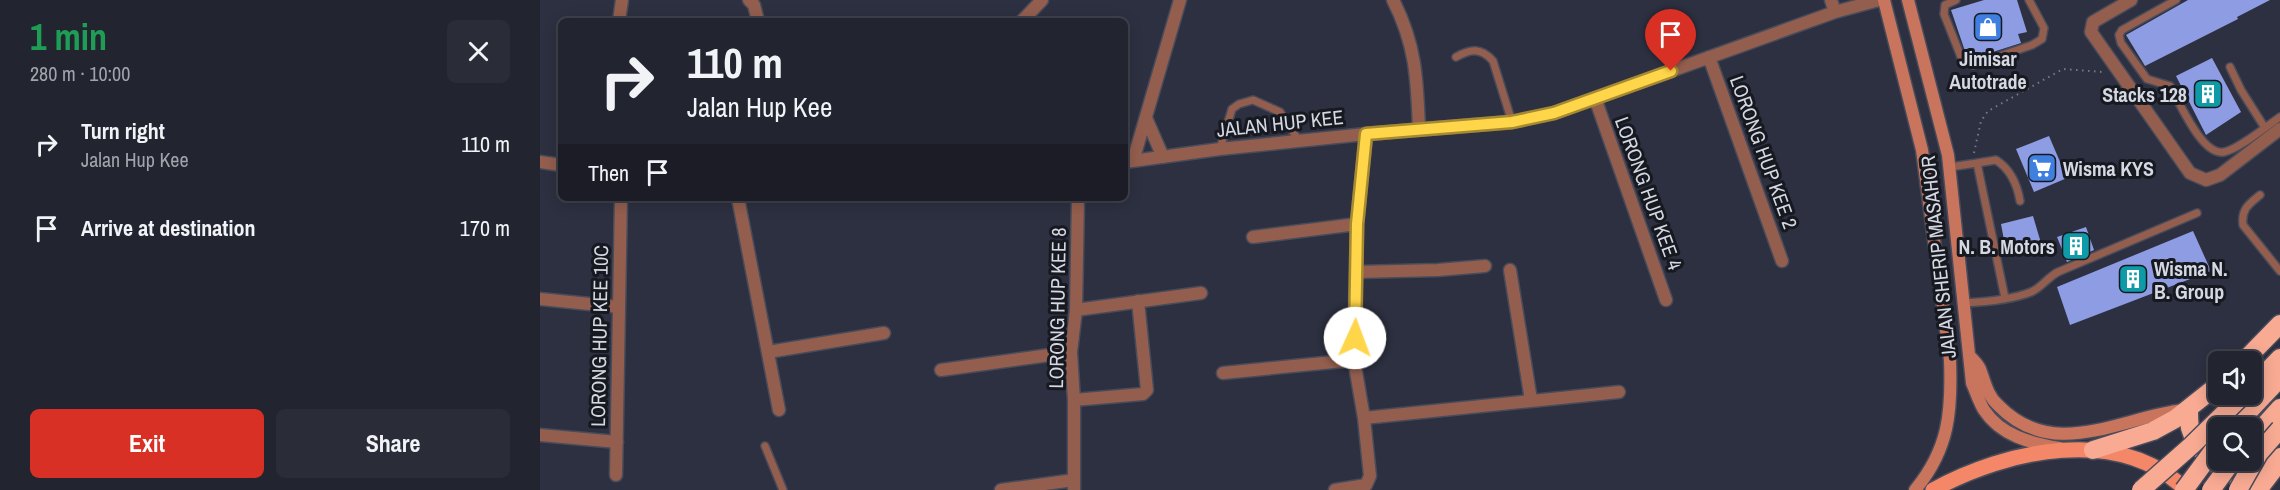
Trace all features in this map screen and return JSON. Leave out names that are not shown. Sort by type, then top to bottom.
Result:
[{"type":"highway","points":[[2254,351],[2280,324]]},
{"type":"highway","points":[[2262,377],[2280,358]]},
{"type":"highway","points":[[2243,417],[2280,378]]},
{"type":"highway","points":[[2093,450],[2153,431],[2189,410],[2208,394]]},
{"type":"highway","points":[[2141,490],[2233,405]]},
{"type":"highway","points":[[2262,428],[2280,408]]},
{"type":"highway","points":[[2189,410],[2190,428],[2201,452],[2231,473],[2241,475],[2261,470],[2280,459]]},
{"type":"highway","points":[[2238,490],[2259,453],[2280,429]]},
{"type":"highway","points":[[2185,490],[2208,458]]},
{"type":"highway","points":[[2258,490],[2280,459]]},
{"type":"highway","points":[[2211,490],[2225,471]]},
{"type":"main road","name":"JALAN SHERIP MASAHOR","points":[[1884,0],[1922,150],[1950,360],[1951,390],[1948,425],[1933,465],[1915,490]]},
{"type":"main road","name":"JALAN SHERIP MASAHOR","points":[[1908,0],[1950,167],[1972,383],[1984,410],[1999,427],[2034,444],[2073,450]]},
{"type":"main road","points":[[1969,355],[1979,367],[1984,385],[1995,403],[2013,420],[2037,431],[2082,434],[2141,420],[2158,413],[2189,410]]},
{"type":"main road","points":[[1933,490],[1998,462],[2073,450],[2110,452],[2136,460],[2161,472],[2185,490]]},
{"type":"street","points":[[619,18],[622,0]]},
{"type":"street","points":[[749,0],[754,5],[757,18]]},
{"type":"street","points":[[1025,18],[1042,0]]},
{"type":"street","points":[[1129,161],[1146,118],[1180,0]]},
{"type":"street","points":[[1393,0],[1403,20],[1416,65],[1419,129]]},
{"type":"street","name":"JALAN HUP KEE","points":[[1129,161],[1366,134],[1512,122],[1554,113],[1709,57],[1833,6],[1879,0]]},
{"type":"street","points":[[2131,0],[2093,22],[2091,32],[2190,173],[2206,180],[2220,175],[2280,129]]},
{"type":"street","name":"LORONG HUP KEE 2","points":[[1709,57],[1782,261]]},
{"type":"street","name":"LORONG HUP KEE 4","points":[[1595,99],[1666,300]]},
{"type":"street","points":[[1146,118],[1163,157]]},
{"type":"street","points":[[1335,490],[1366,485],[1370,476],[1364,418],[1354,360],[1357,224],[1366,134]]},
{"type":"street","points":[[540,162],[558,165]]},
{"type":"street","name":"LORONG HUP KEE 10C","points":[[616,475],[621,201]]},
{"type":"street","points":[[739,201],[779,410]]},
{"type":"street","name":"LORONG HUP KEE 8","points":[[1074,485],[1074,400],[1071,352],[1076,310],[1078,201]]},
{"type":"street","points":[[1252,237],[1357,224]]},
{"type":"street","points":[[1357,272],[1485,266]]},
{"type":"street","points":[[1510,270],[1531,400]]},
{"type":"street","points":[[1076,310],[1201,293]]},
{"type":"street","points":[[540,299],[619,307]]},
{"type":"street","points":[[1074,400],[1143,394],[1147,390],[1138,301]]},
{"type":"street","points":[[768,352],[884,333]]},
{"type":"street","points":[[941,370],[1071,352]]},
{"type":"street","points":[[1223,373],[1354,360]]},
{"type":"street","points":[[1364,418],[1619,392]]},
{"type":"street","points":[[540,435],[617,442]]},
{"type":"street","points":[[1001,490],[1074,485]]},
{"type":"lane","points":[[1956,0],[1945,5],[1944,14],[1963,62],[1973,65],[2032,45],[2042,39],[2044,28],[2029,0]]},
{"type":"lane","points":[[2176,0],[2122,30],[2119,35],[2121,43],[2147,79],[2170,86],[2204,145],[2225,152],[2280,117]]},
{"type":"lane","points":[[1456,57],[1468,51],[1479,50],[1488,55],[1493,61],[1512,122]]},
{"type":"lane","points":[[2230,67],[2265,128]]},
{"type":"lane","points":[[1220,149],[1232,109],[1239,104],[1253,100],[1280,112],[1299,141]]},
{"type":"lane","points":[[1950,167],[1996,160],[2008,168],[2020,201]]},
{"type":"lane","points":[[1974,164],[2005,298]]},
{"type":"lane","points":[[2260,195],[2245,208],[2242,217],[2243,225],[2280,271]]},
{"type":"lane","points":[[1964,303],[2005,298],[2033,291],[2048,277],[2058,272],[2197,213]]},
{"type":"lane","points":[[765,446],[783,490]]},
{"type":"path","points":[[1974,164],[1981,121],[1988,111],[2063,69],[2097,73],[2118,68]]},
{"type":"building","points":[[1984,0],[2017,0],[2027,32],[2018,34],[2021,43],[1971,59],[1967,57],[1951,10]]},
{"type":"building","points":[[2188,0],[2270,0],[2237,17],[2238,19],[2145,66],[2126,35]]},
{"type":"building","name":"Stacks 128","points":[[2212,58],[2241,112],[2206,135],[2176,76]]},
{"type":"building","points":[[2049,136],[2067,178],[2034,192],[2016,149]]},
{"type":"building","points":[[2033,216],[2041,243],[2006,251],[2001,224]]},
{"type":"building","name":"N. B. Motors","points":[[2086,227],[2094,250],[2067,262],[2057,237]]},
{"type":"building","name":"Wisma N. B. Group","points":[[2193,231],[2211,271],[2070,325],[2057,287]]},
{"type":"place","name":"Jimisar Autotrade","points":[[1988,27]]},
{"type":"place","name":"Stacks 128","points":[[2208,94]]},
{"type":"place","name":"Wisma KYS","points":[[2042,168]]},
{"type":"place","name":"N. B. Motors","points":[[2076,246]]},
{"type":"place","name":"Wisma N. B. Group","points":[[2133,279]]},
{"type":"route","points":[[1355,338],[1357,224],[1366,134],[1512,122],[1554,113],[1671,71]]}]
